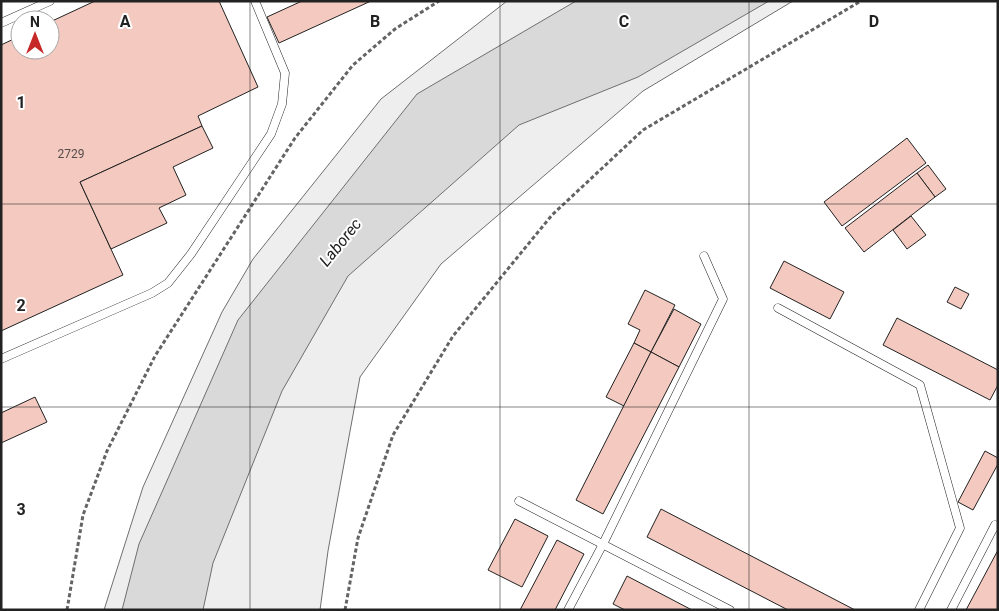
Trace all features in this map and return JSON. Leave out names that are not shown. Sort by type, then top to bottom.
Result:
[{"type":"lane","points":[[1,23],[50,1]]},
{"type":"lane","points":[[1,358],[152,293],[168,283],[191,254],[271,134],[282,104],[285,73],[254,1]]},
{"type":"lane","points":[[568,610],[603,544],[723,298],[704,256]]},
{"type":"lane","points":[[778,308],[920,385],[960,528],[919,610]]},
{"type":"lane","points":[[519,501],[730,610]]},
{"type":"lane","points":[[951,610],[995,525],[998,527]]},
{"type":"path","points":[[66,610],[83,515],[107,452],[155,356],[295,138],[353,65],[395,30],[439,1]]},
{"type":"path","points":[[345,610],[358,538],[393,435],[453,336],[552,215],[642,130],[861,1]]},
{"type":"shaded area","points":[[507,1],[793,1],[643,91],[441,264],[360,377],[328,551],[320,610],[104,610],[143,487],[222,312],[253,259],[381,99]]},
{"type":"water","name":"Laborec","points":[[576,1],[769,1],[638,77],[519,125],[348,276],[282,391],[213,563],[203,610],[122,610],[139,544],[238,320],[417,94]]},
{"type":"building","points":[[95,1],[219,1],[258,87],[198,116],[202,126],[80,182],[123,275],[1,331],[1,45],[10,41],[10,60],[60,60],[60,17]]},
{"type":"building","points":[[302,1],[371,1],[279,43],[267,17]]},
{"type":"building","points":[[202,126],[213,148],[173,167],[186,195],[159,208],[167,223],[111,249],[80,182]]},
{"type":"building","points":[[907,138],[926,163],[842,226],[824,202]]},
{"type":"building","points":[[928,165],[946,189],[935,197],[917,173]]},
{"type":"building","points":[[917,173],[935,197],[864,252],[845,228]]},
{"type":"building","points":[[911,216],[926,235],[907,249],[893,230]]},
{"type":"building","points":[[784,261],[844,292],[830,319],[770,288]]},
{"type":"building","points":[[955,287],[969,294],[961,309],[947,302]]},
{"type":"building","points":[[645,290],[675,305],[651,352],[634,343],[640,330],[628,324]]},
{"type":"building","points":[[674,309],[701,324],[679,367],[651,352]]},
{"type":"building","points":[[897,318],[998,370],[998,385],[990,400],[883,345]]},
{"type":"building","points":[[634,343],[651,352],[624,406],[606,397]]},
{"type":"building","points":[[651,352],[679,367],[603,514],[576,500]]},
{"type":"building","points":[[35,397],[47,422],[1,443],[1,413]]},
{"type":"building","points":[[985,451],[998,458],[998,464],[973,510],[958,502]]},
{"type":"building","points":[[661,509],[855,610],[788,610],[647,537]]},
{"type":"building","points":[[515,519],[548,536],[522,587],[488,570]]},
{"type":"building","points":[[557,540],[584,554],[555,610],[520,610]]},
{"type":"building","points":[[998,550],[998,610],[966,610]]},
{"type":"building","points":[[627,576],[692,610],[625,610],[613,604]]}]
